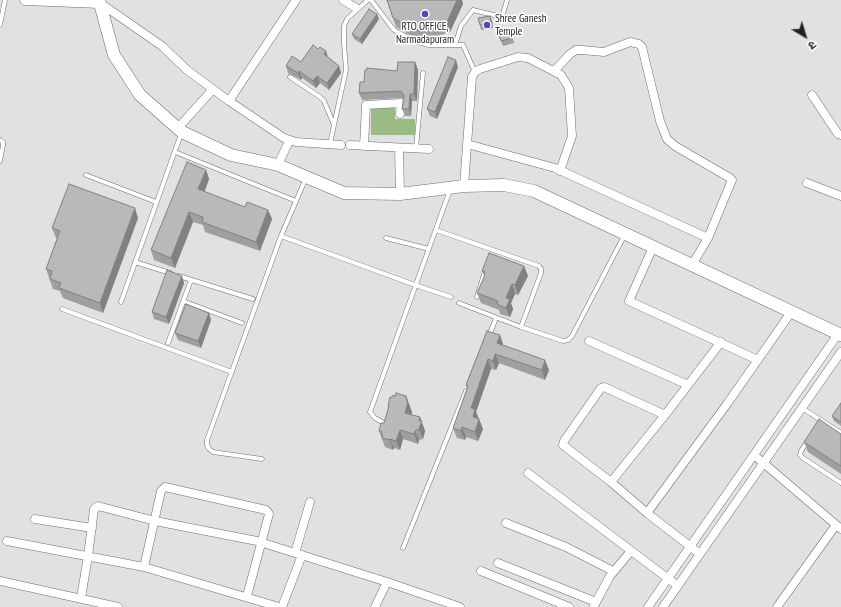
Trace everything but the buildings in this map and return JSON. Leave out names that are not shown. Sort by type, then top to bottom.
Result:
[{"type":"main road","points":[[100,1],[114,55],[140,95],[180,130],[231,155],[278,165],[344,193],[400,194],[464,186],[504,185],[534,191],[792,311],[839,335]]},
{"type":"street","points":[[25,0],[100,1],[162,46],[187,70],[229,102],[289,141],[429,149]]},
{"type":"street","points":[[229,102],[296,0]]},
{"type":"street","points":[[343,0],[356,8]]},
{"type":"street","points":[[554,71],[570,54],[576,50],[604,52],[630,42],[639,44],[642,47],[660,121],[667,139],[675,146],[732,180],[708,238],[692,265]]},
{"type":"street","points":[[464,186],[472,77],[475,72],[480,69],[522,57],[528,58],[561,74],[569,88],[572,136],[560,171]]},
{"type":"street","points":[[180,130],[213,89]]},
{"type":"street","points":[[812,95],[838,134],[841,135]]},
{"type":"street","points":[[364,146],[366,105],[401,103],[400,114]]},
{"type":"street","points":[[278,165],[289,141]]},
{"type":"street","points":[[467,144],[560,171],[708,238]]},
{"type":"street","points":[[399,148],[400,194]]},
{"type":"street","points":[[807,183],[841,196]]},
{"type":"street","points":[[653,247],[629,300],[758,360]]},
{"type":"street","points":[[647,513],[792,311]]},
{"type":"street","points":[[648,607],[839,335]]},
{"type":"street","points":[[589,341],[688,385]]},
{"type":"street","points":[[612,482],[721,342]]},
{"type":"street","points":[[663,607],[841,352]]},
{"type":"street","points":[[665,415],[604,387],[601,388],[564,441],[563,445],[612,482],[647,513],[700,554]]},
{"type":"street","points":[[754,455],[839,527],[777,607]]},
{"type":"street","points":[[528,473],[678,586]]},
{"type":"street","points":[[144,566],[161,491],[165,487],[266,510],[269,514],[247,596]]},
{"type":"street","points":[[282,607],[298,554],[310,502]]},
{"type":"street","points":[[86,602],[88,556],[94,509],[98,506],[155,521],[262,543],[387,582],[460,607]]},
{"type":"street","points":[[35,518],[92,528]]},
{"type":"street","points":[[506,523],[566,547],[614,571]]},
{"type":"street","points":[[7,541],[144,566],[247,596],[279,607]]},
{"type":"street","points":[[498,563],[595,605],[614,571],[631,551]]},
{"type":"street","points":[[481,571],[569,607]]},
{"type":"street","points":[[0,581],[86,602],[118,607]]},
{"type":"street","points":[[375,607],[387,582]]},
{"type":"lane","points":[[0,25],[5,0]]},
{"type":"lane","points":[[330,144],[346,70],[344,26],[347,19],[369,0],[394,30],[414,41],[429,45],[463,45],[475,72]]},
{"type":"lane","points":[[455,45],[461,26],[473,10],[502,17],[506,0]]},
{"type":"lane","points":[[416,149],[423,73]]},
{"type":"lane","points":[[290,77],[320,97],[334,125]]},
{"type":"lane","points":[[121,302],[175,152],[180,130]]},
{"type":"lane","points":[[0,140],[3,142],[0,161]]},
{"type":"lane","points":[[175,152],[296,201]]},
{"type":"lane","points":[[86,175],[156,202]]},
{"type":"lane","points":[[262,459],[213,452],[207,445],[207,440],[281,236],[306,177]]},
{"type":"lane","points":[[382,422],[375,418],[370,412],[451,188]]},
{"type":"lane","points":[[436,230],[539,266],[541,273],[521,327]]},
{"type":"lane","points":[[459,303],[521,327],[563,341],[568,340],[572,336],[625,234]]},
{"type":"lane","points":[[281,236],[451,297]]},
{"type":"lane","points":[[386,238],[429,249]]},
{"type":"lane","points":[[490,256],[492,249]]},
{"type":"lane","points":[[135,262],[252,299]]},
{"type":"lane","points":[[477,297],[488,263]]},
{"type":"lane","points":[[168,343],[191,280]]},
{"type":"lane","points":[[183,301],[242,323]]},
{"type":"lane","points":[[62,309],[232,372]]},
{"type":"lane","points":[[487,340],[496,318]]},
{"type":"lane","points":[[403,548],[469,385]]},
{"type":"lane","points":[[802,408],[841,433]]},
{"type":"lane","points":[[818,426],[822,420]]},
{"type":"lane","points":[[810,439],[801,451],[800,455],[841,483]]},
{"type":"green space","points":[[371,106],[395,106],[395,119],[415,119],[415,135],[371,135]]},
{"type":"place","name":"RTO OFFICE, Narmadapuram","points":[[425,14]]},
{"type":"place","name":"Shree Ganesh Temple","points":[[487,25]]}]
